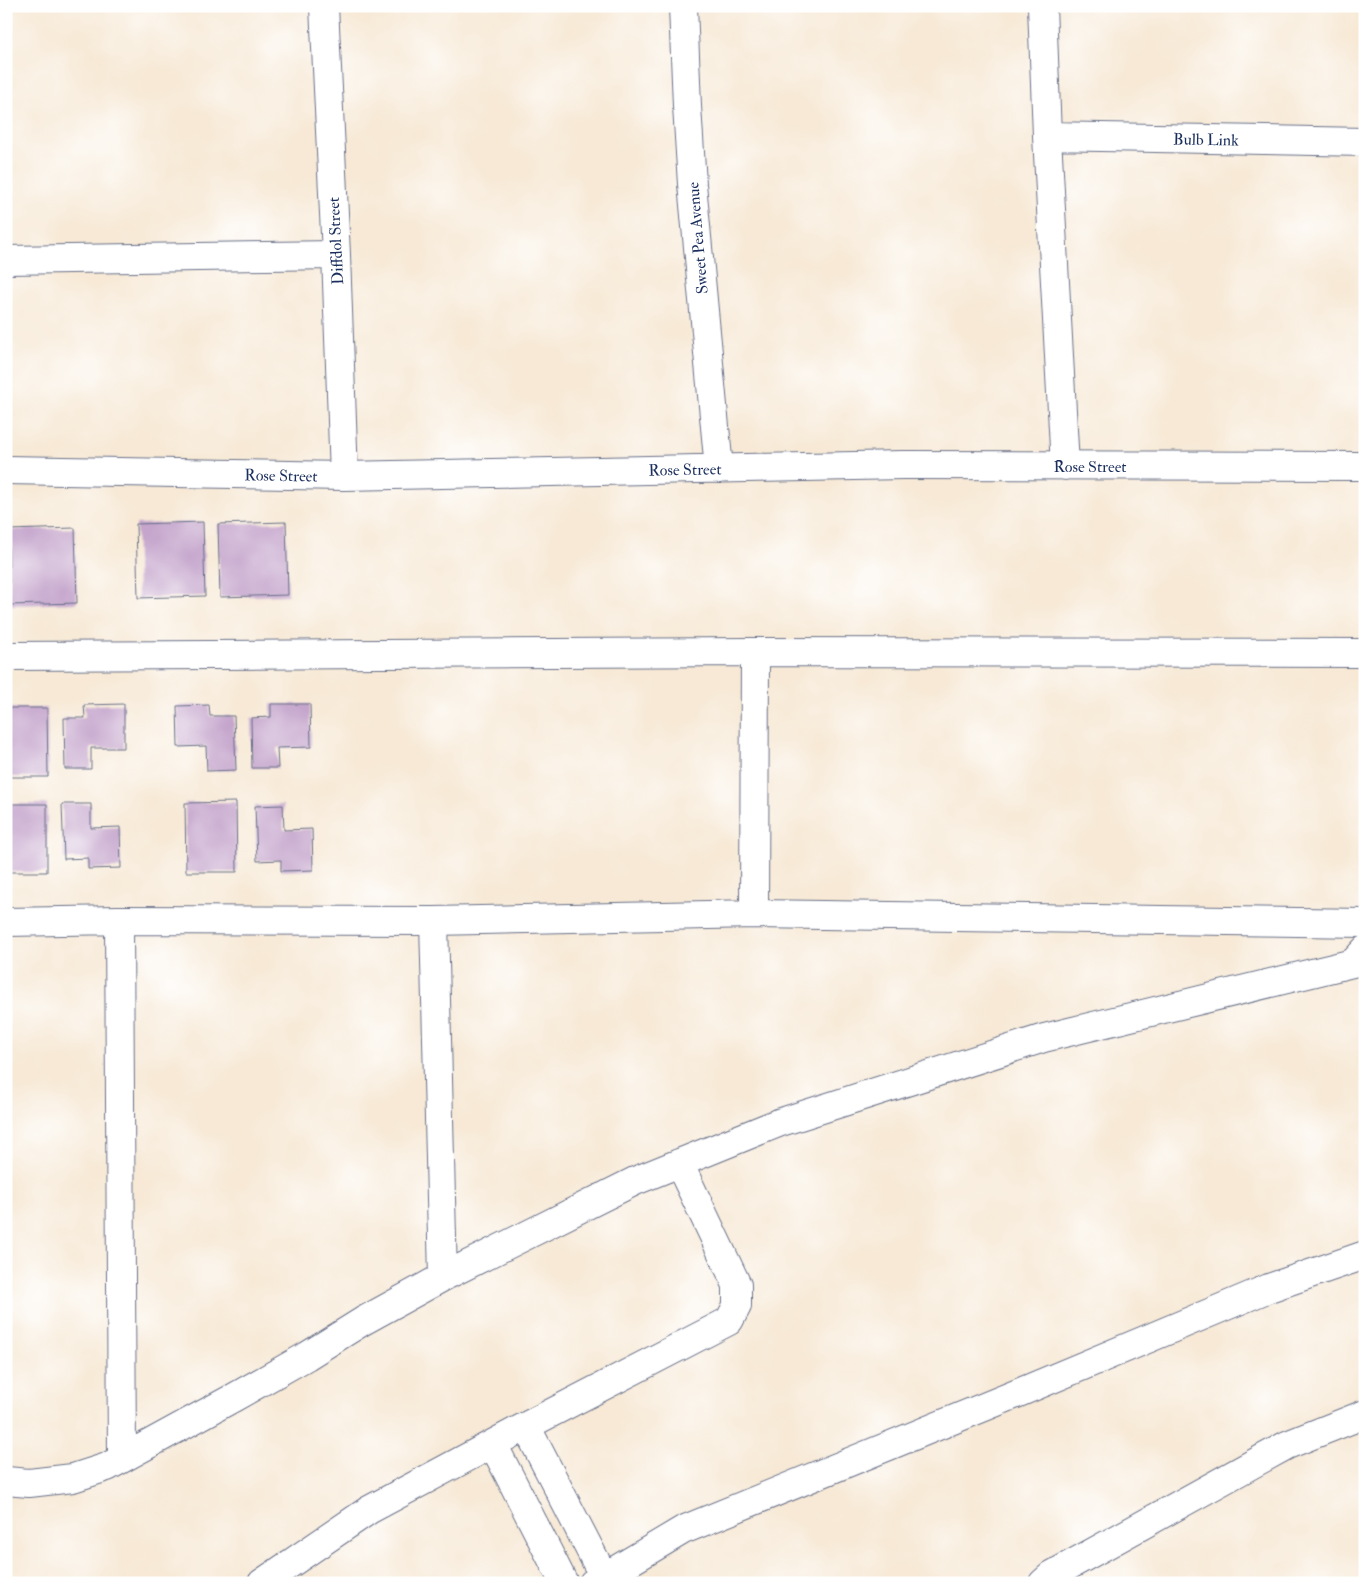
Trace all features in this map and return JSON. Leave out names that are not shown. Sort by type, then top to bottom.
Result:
[{"type":"street","name":"Diffdol Street","points":[[324,6],[344,476]]},
{"type":"street","name":"Sweet Pea Avenue","points":[[683,6],[691,174],[718,469]]},
{"type":"street","points":[[1042,6],[1065,466]]},
{"type":"street","name":"Bulb Link","points":[[1047,136],[1365,142]]},
{"type":"street","points":[[6,260],[336,255]]},
{"type":"street","name":"Rose Street","points":[[6,470],[344,476],[903,465],[1365,466]]},
{"type":"street","points":[[754,914],[755,652]]},
{"type":"street","points":[[6,656],[755,652],[1365,653]]},
{"type":"street","points":[[6,922],[119,920],[434,921],[754,914],[1365,924]]},
{"type":"street","points":[[119,920],[122,1459]]},
{"type":"street","points":[[434,921],[442,1277]]},
{"type":"street","points":[[6,1481],[29,1483],[73,1478],[107,1467],[308,1356],[363,1321],[442,1277],[635,1181],[778,1122],[1044,1038],[1353,963],[1365,950]]},
{"type":"street","points":[[262,1583],[369,1510],[729,1321],[737,1306],[737,1285],[679,1163]]},
{"type":"street","points":[[526,1426],[598,1580],[683,1530],[1007,1398],[1268,1288],[1365,1255]]},
{"type":"street","points":[[1043,1583],[1052,1575],[1287,1445],[1365,1414]]},
{"type":"street","points":[[493,1444],[564,1583]]},
{"type":"building","points":[[203,522],[205,596],[138,598],[136,524]]},
{"type":"building","points":[[286,522],[288,595],[220,597],[218,524]]},
{"type":"building","points":[[75,528],[77,603],[10,605],[8,530]]},
{"type":"building","points":[[124,704],[124,748],[91,748],[91,769],[65,769],[64,718],[85,718],[84,705]]},
{"type":"building","points":[[271,704],[310,704],[311,747],[277,748],[278,768],[252,768],[251,718],[271,717]]},
{"type":"building","points":[[209,705],[210,716],[234,716],[236,770],[207,771],[206,746],[178,747],[177,706]]},
{"type":"building","points":[[6,708],[47,708],[48,777],[6,777]]},
{"type":"building","points":[[236,802],[237,872],[186,872],[185,803]]},
{"type":"building","points":[[6,804],[47,804],[47,872],[6,872]]},
{"type":"building","points":[[62,804],[91,804],[91,828],[120,827],[121,868],[88,869],[88,858],[64,859]]},
{"type":"building","points":[[283,805],[284,830],[312,829],[313,870],[281,871],[281,860],[257,861],[255,806]]}]
